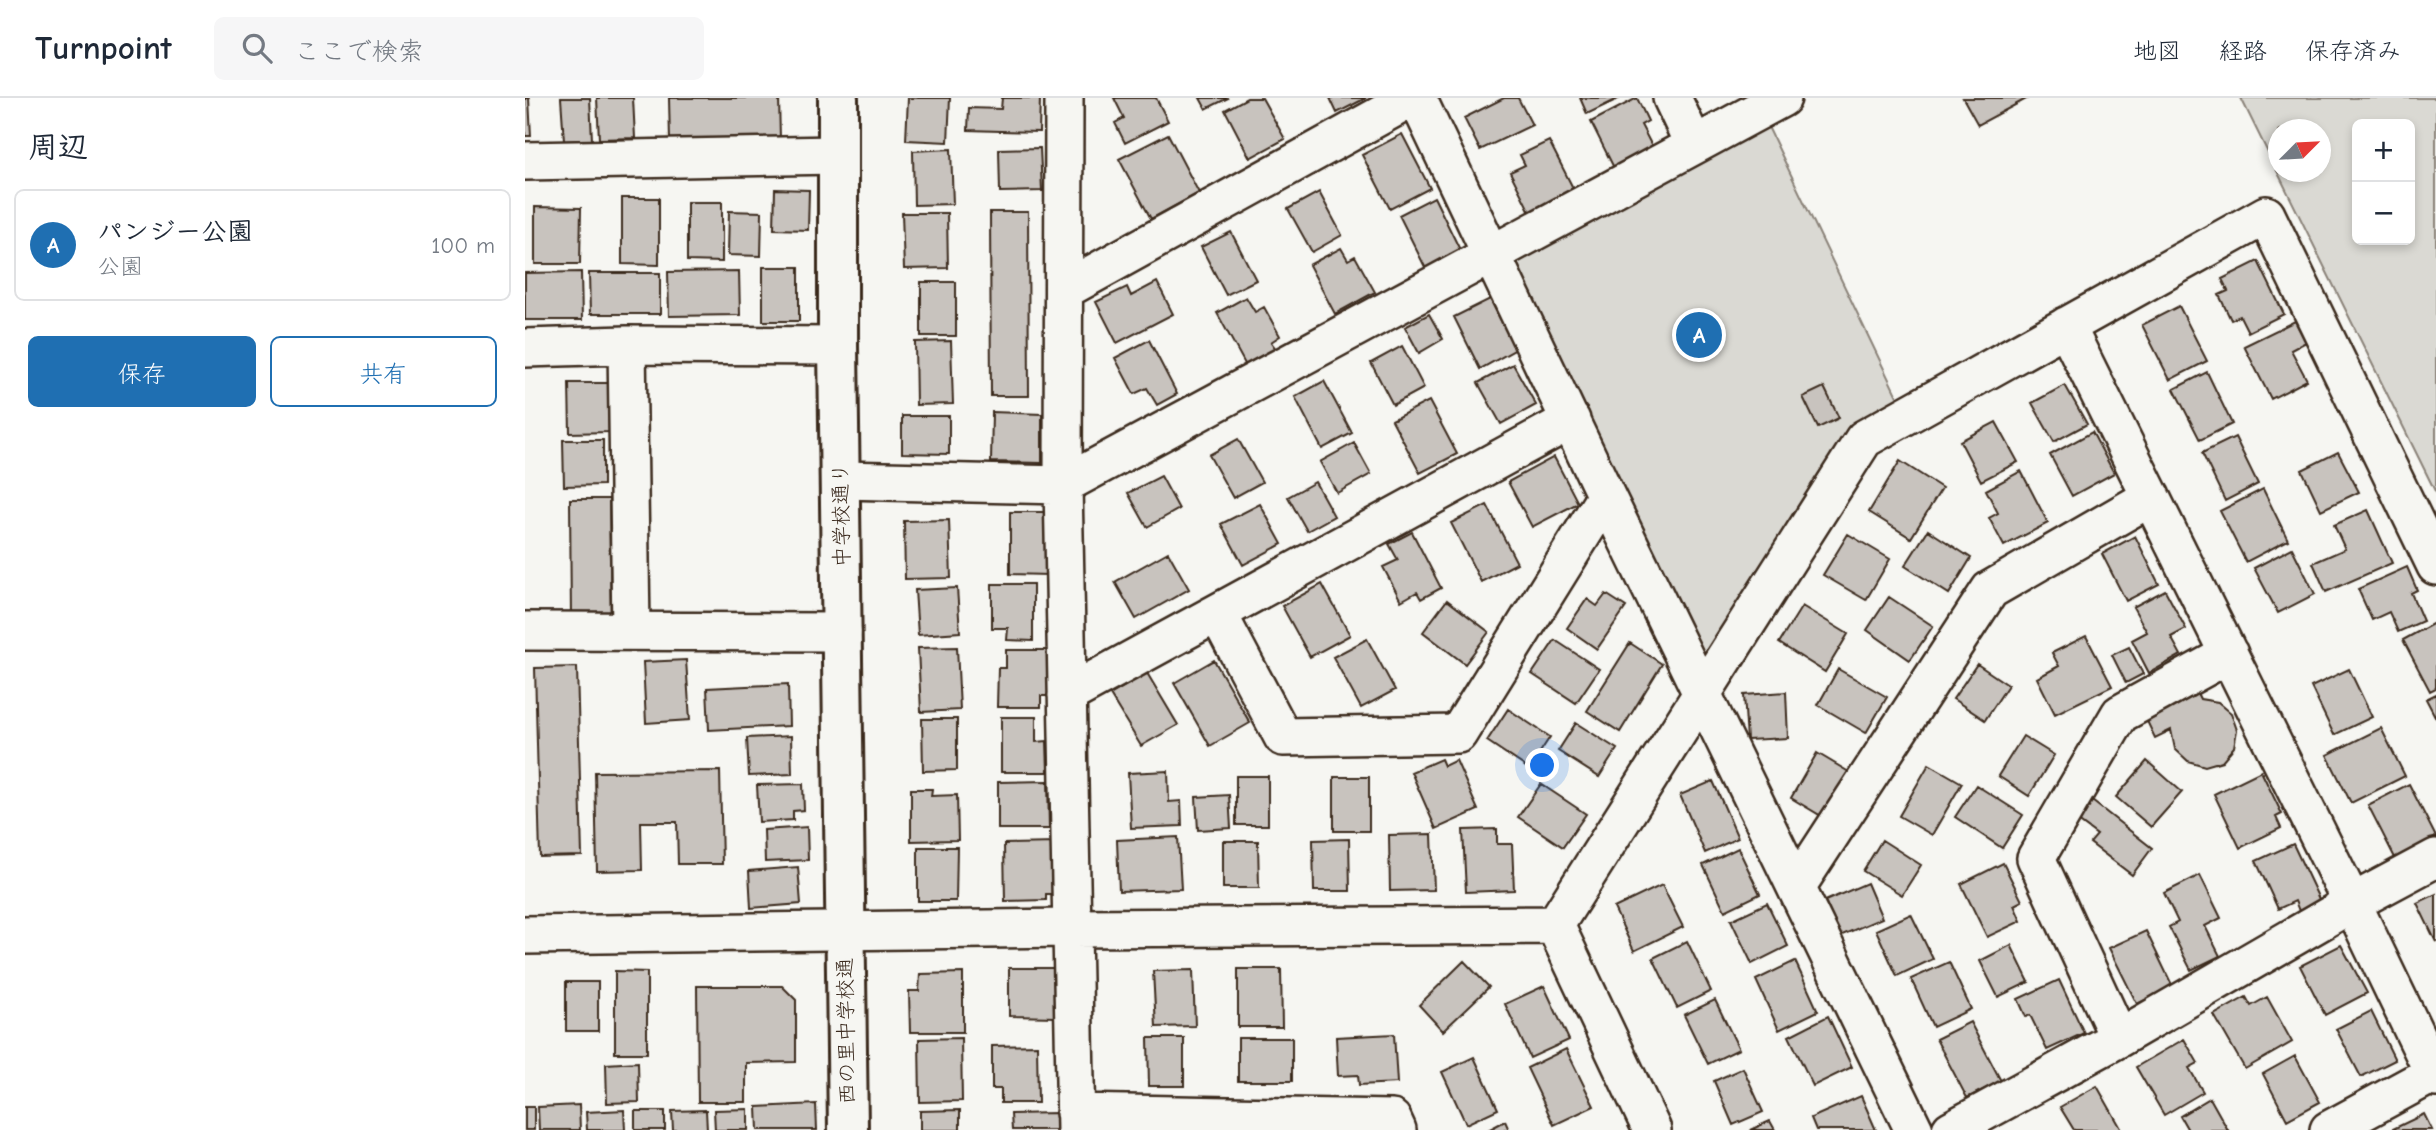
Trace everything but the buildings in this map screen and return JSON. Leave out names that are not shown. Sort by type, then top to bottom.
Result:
[{"type":"street","name":"中学校通り","points":[[838,98],[845,931]]},
{"type":"street","points":[[1064,98],[1063,485],[1075,1122],[1392,1119],[1398,1130]]},
{"type":"street","points":[[1064,290],[1415,98],[1914,1130]]},
{"type":"street","points":[[1672,98],[1694,145]]},
{"type":"street","points":[[841,480],[1063,485],[1782,98]]},
{"type":"street","points":[[525,161],[838,155]]},
{"type":"street","points":[[1555,926],[1864,439],[2266,215],[2436,566]]},
{"type":"street","points":[[2066,326],[2435,1075],[2329,1130]]},
{"type":"street","points":[[525,348],[627,345],[838,346]]},
{"type":"street","points":[[627,345],[631,630]]},
{"type":"street","points":[[1067,695],[1571,420]]},
{"type":"street","points":[[1219,614],[1283,737],[1458,734],[1606,496]]},
{"type":"street","points":[[1797,886],[1990,590],[2151,497]]},
{"type":"street","points":[[525,631],[842,632]]},
{"type":"street","points":[[2119,1038],[2036,858],[2120,714],[2229,654]]},
{"type":"street","points":[[1951,1130],[2436,858]]},
{"type":"street","points":[[525,935],[1072,928],[1555,926]]},
{"type":"street","points":[[1555,926],[1652,1130]]},
{"type":"street","name":"西の里中学校通","points":[[845,931],[848,1130]]},
{"type":"shaded area","points":[[2241,98],[2436,98],[2436,493],[2282,182],[2331,182],[2331,119],[2268,119],[2268,153]]},
{"type":"shaded area","points":[[1760,110],[1906,415],[1864,439],[1701,693],[1491,255]]},
{"type":"place","name":"パンジー公園","points":[[1699,335]]}]
